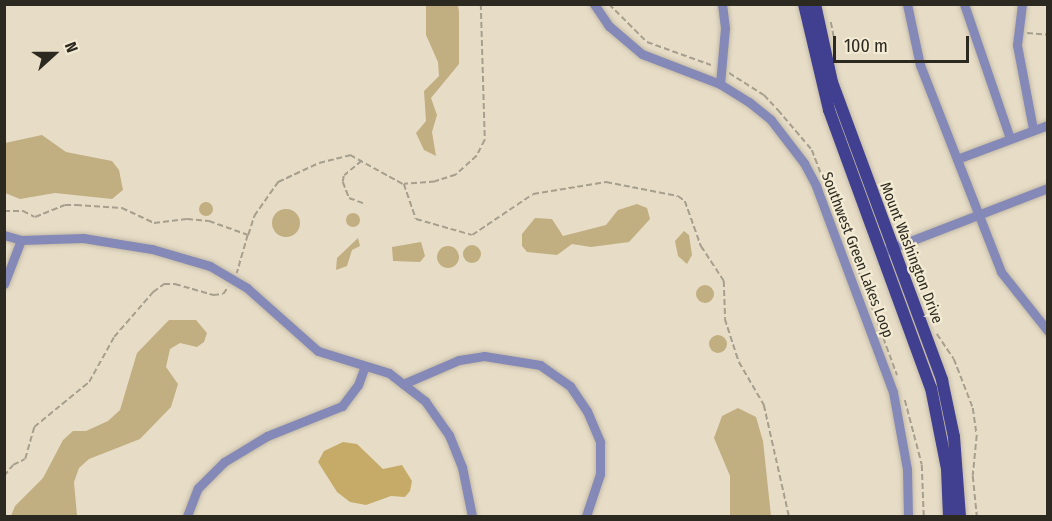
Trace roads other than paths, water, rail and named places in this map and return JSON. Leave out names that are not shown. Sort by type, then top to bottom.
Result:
[{"type":"main road","name":"Mount Washington Drive","points":[[804,4],[829,110],[942,380],[954,437],[960,516]]},
{"type":"main road","name":"Mount Washington Drive","points":[[815,4],[832,82],[932,388],[947,469],[949,516]]},
{"type":"street","name":"Southwest Green Lakes Loop","points":[[594,4],[609,26],[642,54],[720,84],[771,120],[804,163],[816,186],[893,392],[907,469],[908,516]]},
{"type":"street","points":[[720,84],[725,28],[722,4]]},
{"type":"street","points":[[907,4],[920,65],[1001,272],[1047,331]]},
{"type":"street","points":[[964,4],[1010,138]]},
{"type":"street","points":[[1023,4],[1017,45],[1034,129]]},
{"type":"street","points":[[957,159],[1047,125]]},
{"type":"street","points":[[887,249],[1047,188]]},
{"type":"street","points":[[4,235],[21,240],[83,238],[152,249],[210,266],[233,279],[318,351],[389,373],[425,401],[449,435],[462,468],[472,516]]},
{"type":"street","points":[[4,284],[21,240]]},
{"type":"street","points":[[404,384],[459,360],[484,356],[540,365],[570,386],[587,411],[600,442],[600,474],[586,516]]},
{"type":"street","points":[[187,516],[198,488],[224,462],[267,436],[342,406],[358,385],[365,366]]}]
